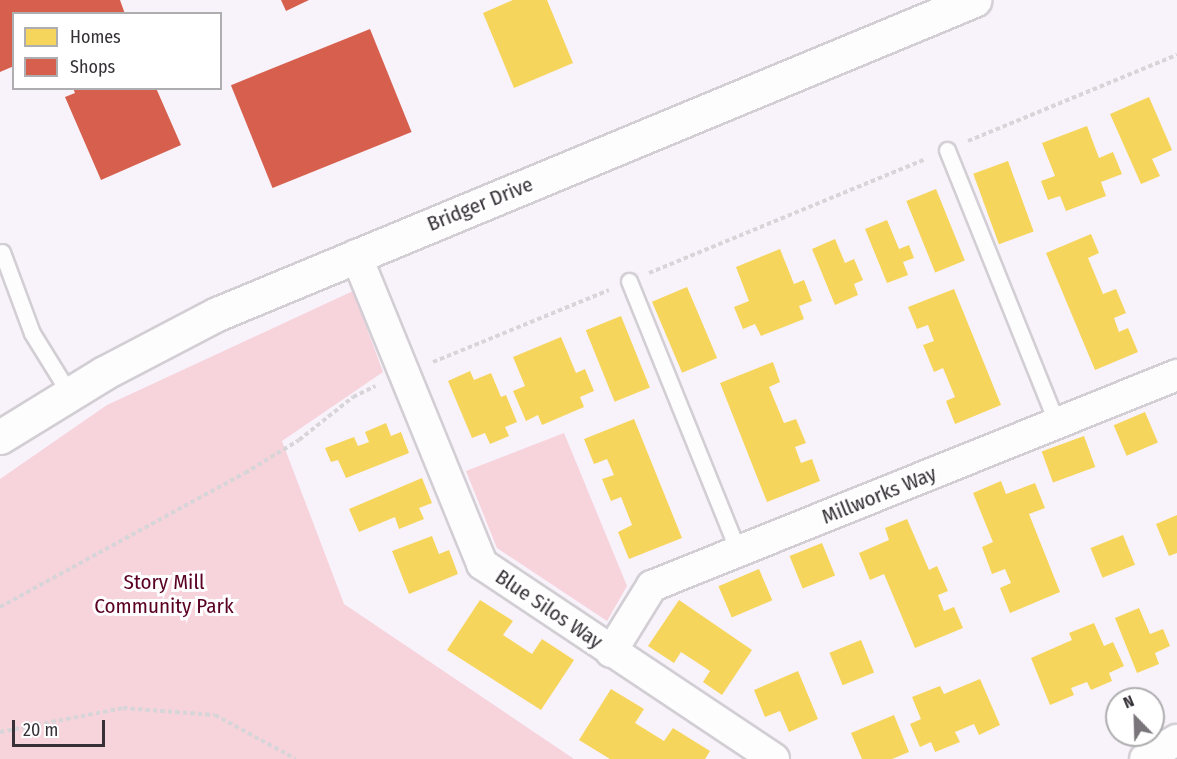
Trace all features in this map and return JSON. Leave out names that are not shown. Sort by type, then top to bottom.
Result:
[{"type":"main road","name":"Bridger Drive","points":[[0,437],[69,393],[217,314],[974,0]]},
{"type":"street","name":"Blue Silos Way","points":[[356,255],[482,564],[774,759]]},
{"type":"street","name":"Millworks Way","points":[[611,651],[652,586],[1177,375]]},
{"type":"street","points":[[1144,759],[1177,740]]},
{"type":"lane","points":[[947,150],[1057,424]]},
{"type":"lane","points":[[2,252],[32,333],[69,393]]},
{"type":"lane","points":[[629,281],[738,551]]},
{"type":"path","points":[[0,607],[245,473],[299,440],[353,397],[406,373],[1177,55]]},
{"type":"path","points":[[0,732],[123,708],[215,715],[296,759]]},
{"type":"green space","name":"Story Mill Community Park","points":[[353,291],[383,372],[282,441],[344,604],[574,759],[0,759],[0,479],[107,405]]},
{"type":"green space","points":[[564,433],[627,586],[607,621],[497,548],[466,471]]},
{"type":"building: Homes","points":[[513,0],[547,0],[573,63],[514,88],[483,13]]},
{"type":"building: Homes","points":[[1149,97],[1172,150],[1152,159],[1160,176],[1141,184],[1110,114]]},
{"type":"building: Homes","points":[[1087,126],[1099,158],[1113,152],[1122,174],[1101,182],[1106,196],[1066,211],[1060,196],[1048,200],[1041,181],[1055,176],[1042,143]]},
{"type":"building: Homes","points":[[1008,161],[1034,231],[999,244],[973,174]]},
{"type":"building: Homes","points":[[936,189],[965,260],[935,272],[906,201]]},
{"type":"building: Homes","points":[[887,220],[899,249],[909,245],[914,258],[903,262],[908,275],[887,283],[865,229]]},
{"type":"building: Homes","points":[[1091,234],[1099,253],[1088,258],[1103,294],[1116,289],[1126,313],[1114,318],[1119,332],[1128,328],[1138,352],[1095,370],[1046,253]]},
{"type":"building: Homes","points":[[835,239],[845,263],[854,259],[863,280],[854,284],[858,295],[835,305],[812,249]]},
{"type":"building: Homes","points":[[780,249],[794,284],[804,280],[812,301],[799,306],[804,319],[761,336],[755,324],[743,329],[734,307],[749,301],[736,267]]},
{"type":"building: Homes","points":[[687,287],[717,358],[682,373],[652,302]]},
{"type":"building: Homes","points":[[954,289],[1001,405],[955,424],[946,401],[955,397],[943,368],[934,372],[923,345],[934,341],[928,325],[917,329],[908,307]]},
{"type":"building: Homes","points":[[621,316],[650,387],[615,402],[586,330]]},
{"type":"building: Homes","points":[[561,337],[576,373],[585,369],[594,391],[580,397],[584,407],[542,425],[538,415],[526,421],[513,391],[525,386],[513,357]]},
{"type":"building: Homes","points":[[773,362],[780,382],[769,387],[784,423],[796,419],[806,443],[795,447],[801,463],[812,459],[820,481],[767,502],[720,383]]},
{"type":"building: Homes","points":[[470,371],[474,380],[491,373],[501,397],[506,395],[517,422],[505,427],[509,436],[490,444],[485,433],[472,438],[448,381]]},
{"type":"building: Homes","points":[[1145,412],[1158,442],[1127,456],[1114,425]]},
{"type":"building: Homes","points":[[634,419],[682,538],[629,559],[618,532],[632,525],[621,497],[611,501],[602,479],[614,475],[607,459],[594,464],[584,439]]},
{"type":"building: Homes","points":[[386,423],[391,436],[401,432],[409,453],[346,478],[338,460],[331,462],[325,448],[354,437],[358,446],[369,442],[365,432]]},
{"type":"building: Homes","points":[[1084,436],[1095,467],[1053,482],[1042,451]]},
{"type":"building: Homes","points":[[422,478],[432,503],[419,508],[424,519],[399,529],[395,517],[359,532],[349,509]]},
{"type":"building: Homes","points":[[1001,481],[1006,494],[1035,483],[1045,508],[1029,514],[1060,592],[1010,613],[1000,588],[1011,583],[1005,569],[992,574],[982,547],[993,542],[973,493]]},
{"type":"building: Homes","points":[[1177,515],[1177,553],[1169,556],[1156,524]]},
{"type":"building: Homes","points":[[907,519],[929,570],[937,566],[948,591],[938,595],[944,611],[954,607],[963,628],[915,648],[884,574],[870,580],[859,553],[889,540],[885,528]]},
{"type":"building: Homes","points":[[1123,535],[1135,565],[1103,578],[1091,548]]},
{"type":"building: Homes","points":[[432,536],[439,554],[449,550],[458,574],[409,594],[392,551]]},
{"type":"building: Homes","points":[[822,543],[835,575],[803,589],[790,556]]},
{"type":"building: Homes","points":[[759,569],[772,600],[732,617],[718,586]]},
{"type":"building: Homes","points":[[480,600],[513,621],[503,635],[532,654],[542,639],[574,660],[541,710],[447,650]]},
{"type":"building: Homes","points":[[679,600],[752,650],[722,695],[703,682],[710,671],[681,652],[674,663],[648,646]]},
{"type":"building: Homes","points":[[1139,608],[1150,634],[1163,629],[1170,646],[1155,653],[1159,664],[1137,673],[1115,618]]},
{"type":"building: Homes","points":[[1094,623],[1104,646],[1113,642],[1124,666],[1109,673],[1112,681],[1091,690],[1087,682],[1071,688],[1074,695],[1050,705],[1031,658],[1072,640],[1069,633]]},
{"type":"building: Homes","points":[[861,640],[874,672],[843,685],[829,653]]},
{"type":"building: Homes","points":[[798,671],[818,719],[789,732],[780,711],[765,717],[754,690]]},
{"type":"building: Homes","points":[[980,679],[1000,725],[979,735],[974,724],[955,732],[960,742],[935,752],[931,742],[920,747],[910,724],[921,719],[912,697],[940,686],[944,694]]},
{"type":"building: Homes","points":[[611,689],[644,709],[635,723],[664,741],[673,728],[710,751],[705,759],[610,759],[579,740]]},
{"type":"building: Homes","points":[[894,715],[909,752],[892,759],[862,759],[851,733]]},
{"type":"building: Shops","points":[[0,0],[120,0],[124,12],[12,12],[12,67],[0,72]]},
{"type":"building: Shops","points":[[281,0],[309,0],[286,11]]},
{"type":"building: Shops","points":[[370,29],[412,132],[273,188],[231,85]]},
{"type":"building: Shops","points":[[74,90],[157,90],[181,145],[101,180],[65,97],[75,93]]}]
